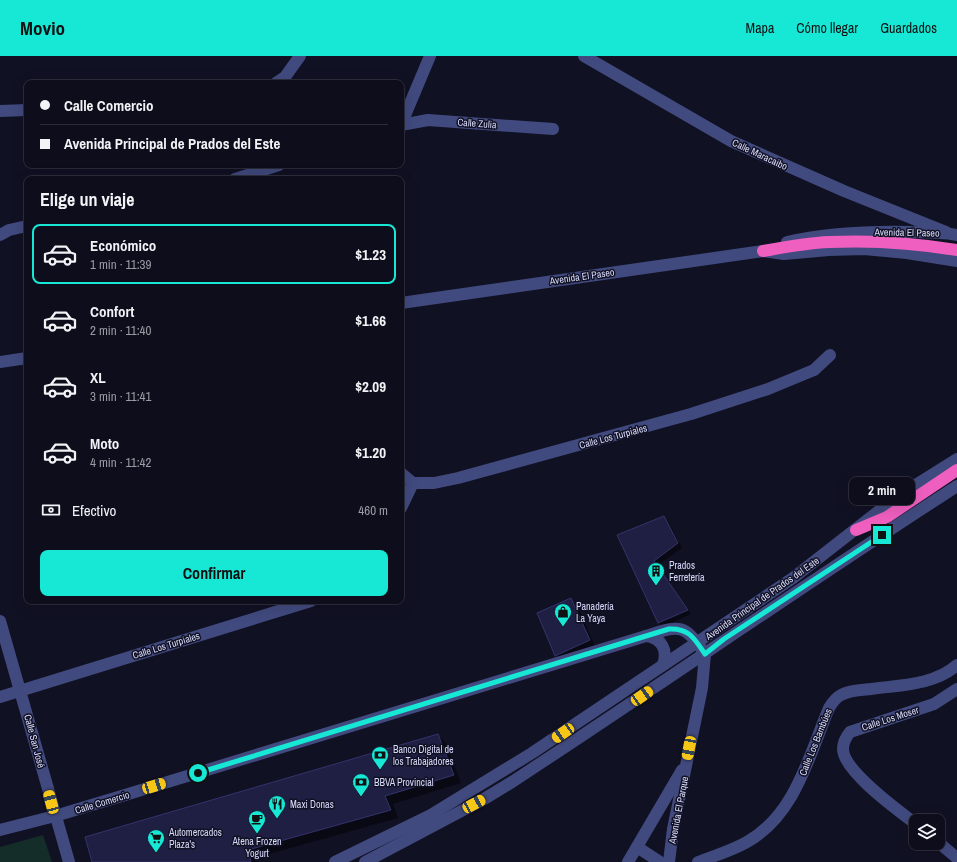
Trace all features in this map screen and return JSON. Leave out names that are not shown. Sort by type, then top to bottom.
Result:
[{"type":"highway","points":[[763,251],[806,244],[852,241],[893,242],[957,250]]},
{"type":"highway","points":[[856,530],[887,517],[957,470]]},
{"type":"street","points":[[280,80],[285,76],[300,56]]},
{"type":"street","points":[[404,118],[430,56]]},
{"type":"street","name":"Calle Maracaibo","points":[[584,56],[731,141],[844,192],[952,234]]},
{"type":"street","points":[[0,111],[24,110]]},
{"type":"street","name":"Calle Zulia","points":[[404,124],[428,120],[553,129]]},
{"type":"street","points":[[244,176],[270,168]]},
{"type":"street","points":[[0,235],[9,230],[24,227]]},
{"type":"street","name":"Avenida El Paseo","points":[[404,303],[763,251],[781,243],[842,232],[884,231],[952,234]]},
{"type":"street","name":"Avenida El Paseo","points":[[763,251],[784,254],[864,249],[907,253],[957,261]]},
{"type":"street","name":"Calle Los Turpiales","points":[[413,483],[434,483],[458,478],[691,414],[768,389],[814,370],[830,355]]},
{"type":"street","points":[[0,362],[24,358]]},
{"type":"street","name":"Avenida Principal de Prados del Este","points":[[334,862],[429,816],[497,776],[793,578],[898,496],[957,459]]},
{"type":"street","points":[[404,476],[413,483],[404,502]]},
{"type":"street","name":"Avenida Principal de Prados del Este","points":[[365,862],[490,796],[705,654],[724,639],[957,486]]},
{"type":"street","name":"Calle Los Turpiales","points":[[0,697],[301,604]]},
{"type":"street","name":"Calle San José","points":[[0,621],[69,862]]},
{"type":"street","name":"Calle Comercio","points":[[0,830],[55,816],[669,629],[678,628],[688,632],[697,642]]},
{"type":"street","points":[[646,636],[659,640],[663,646],[665,652],[663,665]]},
{"type":"street","points":[[697,642],[705,654]]},
{"type":"street","name":"Avenida El Parque","points":[[669,862],[686,762],[702,688],[705,654]]},
{"type":"street","name":"Calle Los Bambúes","points":[[698,862],[747,842],[771,824],[780,813],[801,778],[828,708],[834,699],[841,694],[854,691],[925,681],[939,677],[957,665]]},
{"type":"street","name":"Calle Los Moser","points":[[909,818],[871,788],[857,774],[848,762],[843,750],[844,740],[850,732],[934,704],[957,689]]},
{"type":"street","points":[[628,862],[686,762]]},
{"type":"street","points":[[637,847],[660,862]]},
{"type":"street","points":[[945,848],[957,858]]},
{"type":"green space","points":[[43,835],[52,862],[0,862],[0,847]]},
{"type":"building","name":"Prados Ferretería","points":[[664,516],[678,543],[654,561],[688,610],[658,623],[617,535]]},
{"type":"building","name":"Panadería La Yaya","points":[[571,598],[590,640],[555,656],[537,613]]},
{"type":"building","points":[[438,734],[454,775],[385,796],[391,810],[248,850],[251,862],[92,862],[85,837]]},
{"type":"place","name":"Prados Ferretería","points":[[656,586]]},
{"type":"place","name":"Panadería La Yaya","points":[[563,627]]},
{"type":"place","name":"Banco Digital de los Trabajadores","points":[[380,770]]},
{"type":"place","name":"BBVA Provincial","points":[[361,797]]},
{"type":"place","name":"Maxi Donas","points":[[277,819]]},
{"type":"place","name":"Atena Frozen Yogurt","points":[[257,834]]},
{"type":"place","name":"Automercados Plaza's","points":[[156,853]]},
{"type":"route","points":[[198,773],[669,629],[678,628],[688,632],[705,654],[724,639],[882,535]]}]
